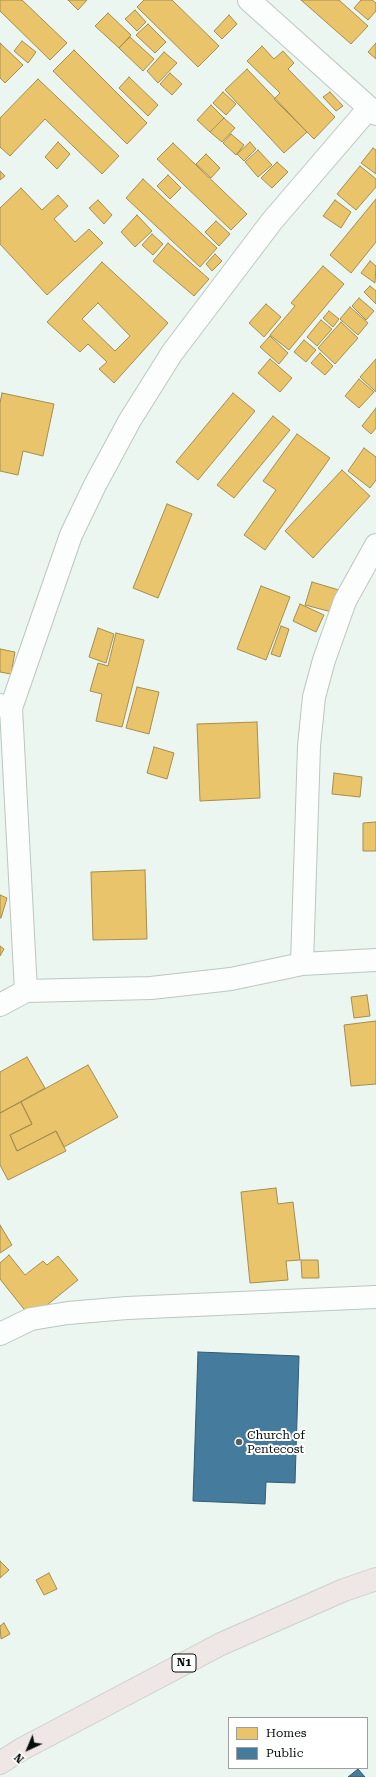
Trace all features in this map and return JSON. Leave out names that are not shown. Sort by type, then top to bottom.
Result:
[{"type":"highway","name":"N1","points":[[0,1763],[29,1746],[221,1644],[344,1590],[376,1579]]},
{"type":"street","points":[[26,991],[5,707],[70,535],[130,420],[172,353],[272,221],[372,111],[249,0]]},
{"type":"street","points":[[302,964],[309,746],[314,697],[324,660],[345,602],[376,545]]},
{"type":"street","points":[[0,1005],[26,991],[151,988],[231,979],[302,964],[376,960]]},
{"type":"street","points":[[0,1334],[31,1319],[68,1313],[127,1308],[376,1297]]},
{"type":"building: Homes","points":[[0,0],[22,0],[67,43],[50,60],[0,11]]},
{"type":"building: Homes","points":[[68,0],[87,0],[78,10]]},
{"type":"building: Homes","points":[[144,0],[172,0],[219,46],[198,67],[137,7]]},
{"type":"building: Homes","points":[[301,0],[339,0],[368,26],[351,44]]},
{"type":"building: Homes","points":[[361,0],[372,0],[376,3],[376,11],[368,20],[354,8]]},
{"type":"building: Homes","points":[[135,10],[146,22],[137,31],[125,19]]},
{"type":"building: Homes","points":[[108,13],[131,35],[119,48],[95,26]]},
{"type":"building: Homes","points":[[229,15],[237,24],[222,39],[214,31]]},
{"type":"building: Homes","points":[[148,24],[166,42],[155,53],[136,35]]},
{"type":"building: Homes","points":[[130,37],[154,59],[143,71],[119,48]]},
{"type":"building: Homes","points":[[22,41],[36,52],[28,63],[14,51]]},
{"type":"building: Homes","points":[[0,43],[23,65],[5,83],[0,78]]},
{"type":"building: Homes","points":[[376,43],[376,59],[368,52]]},
{"type":"building: Homes","points":[[262,46],[274,59],[283,51],[294,63],[288,69],[335,117],[314,139],[274,99],[280,93],[247,61]]},
{"type":"building: Homes","points":[[74,50],[147,123],[127,144],[53,71]]},
{"type":"building: Homes","points":[[164,52],[177,63],[158,83],[147,71]]},
{"type":"building: Homes","points":[[247,69],[307,132],[284,153],[225,90]]},
{"type":"building: Homes","points":[[170,73],[182,84],[172,95],[160,84]]},
{"type":"building: Homes","points":[[129,77],[158,105],[148,116],[119,88]]},
{"type":"building: Homes","points":[[38,79],[119,156],[102,174],[45,119],[10,156],[0,147],[0,118]]},
{"type":"building: Homes","points":[[223,92],[236,104],[226,115],[213,103]]},
{"type":"building: Homes","points":[[330,92],[343,106],[336,111],[323,97]]},
{"type":"building: Homes","points":[[211,105],[224,118],[210,132],[197,120]]},
{"type":"building: Homes","points":[[224,118],[235,128],[222,142],[210,132]]},
{"type":"building: Homes","points":[[231,134],[244,145],[236,155],[223,143]]},
{"type":"building: Homes","points":[[58,142],[70,154],[57,169],[45,157]]},
{"type":"building: Homes","points":[[250,142],[256,149],[244,161],[237,154]]},
{"type":"building: Homes","points":[[173,143],[247,214],[231,230],[157,159]]},
{"type":"building: Homes","points":[[373,148],[376,150],[376,174],[361,163]]},
{"type":"building: Homes","points":[[258,150],[272,165],[258,177],[245,162]]},
{"type":"building: Homes","points":[[206,154],[220,168],[211,178],[196,164]]},
{"type":"building: Homes","points":[[277,162],[288,172],[272,188],[261,178]]},
{"type":"building: Homes","points":[[360,166],[376,179],[376,187],[356,210],[337,194]]},
{"type":"building: Homes","points":[[0,171],[5,176],[0,180]]},
{"type":"building: Homes","points":[[168,175],[181,188],[170,199],[157,186]]},
{"type":"building: Homes","points":[[143,179],[217,248],[200,267],[126,198]]},
{"type":"building: Homes","points":[[21,188],[42,210],[58,195],[68,206],[54,219],[75,242],[89,229],[103,243],[47,295],[0,244],[0,208]]},
{"type":"building: Homes","points":[[376,199],[376,242],[351,273],[330,255]]},
{"type":"building: Homes","points":[[98,200],[112,215],[104,224],[89,208]]},
{"type":"building: Homes","points":[[335,200],[351,212],[341,228],[323,216]]},
{"type":"building: Homes","points":[[137,215],[152,231],[135,247],[121,232]]},
{"type":"building: Homes","points":[[216,221],[230,234],[219,246],[205,232]]},
{"type":"building: Homes","points":[[152,234],[163,244],[153,255],[142,245]]},
{"type":"building: Homes","points":[[168,243],[209,279],[194,296],[153,261]]},
{"type":"building: Homes","points":[[215,254],[222,261],[212,271],[206,264]]},
{"type":"building: Homes","points":[[370,261],[376,266],[375,283],[361,273]]},
{"type":"building: Homes","points":[[102,262],[168,323],[114,383],[99,369],[107,362],[88,344],[80,352],[47,322]],"holes":[[[98,303],[130,336],[115,351],[82,319]]]},
{"type":"building: Homes","points":[[323,266],[344,284],[289,350],[270,335],[295,306],[291,303]]},
{"type":"building: Homes","points":[[370,286],[376,291],[376,304],[364,292]]},
{"type":"building: Homes","points":[[359,298],[374,311],[366,320],[352,306]]},
{"type":"building: Homes","points":[[266,304],[281,317],[264,337],[249,323]]},
{"type":"building: Homes","points":[[350,307],[368,323],[358,335],[340,319]]},
{"type":"building: Homes","points":[[329,311],[339,319],[333,327],[323,318]]},
{"type":"building: Homes","points":[[321,320],[332,329],[317,346],[307,337]]},
{"type":"building: Homes","points":[[341,322],[358,338],[335,364],[318,348]]},
{"type":"building: Homes","points":[[270,336],[288,353],[279,364],[260,347]]},
{"type":"building: Homes","points":[[304,340],[316,350],[306,362],[294,352]]},
{"type":"building: Homes","points":[[320,353],[333,366],[325,375],[311,363]]},
{"type":"building: Homes","points":[[270,359],[292,378],[280,392],[258,373]]},
{"type":"building: Homes","points":[[376,359],[376,392],[360,377]]},
{"type":"building: Homes","points":[[359,379],[374,392],[359,408],[345,396]]},
{"type":"building: Homes","points":[[2,393],[54,404],[43,456],[23,451],[18,475],[0,471],[0,403]]},
{"type":"building: Homes","points":[[233,393],[255,411],[198,480],[176,462]]},
{"type":"building: Homes","points":[[376,408],[376,428],[371,434],[362,426]]},
{"type":"building: Homes","points":[[273,416],[290,430],[234,498],[217,485]]},
{"type":"building: Homes","points":[[297,434],[330,458],[265,550],[244,535],[276,490],[263,481]]},
{"type":"building: Homes","points":[[364,448],[376,457],[376,480],[370,488],[348,471]]},
{"type":"building: Homes","points":[[342,470],[370,496],[313,558],[285,531]]},
{"type":"building: Homes","points":[[167,504],[192,514],[158,598],[133,588]]},
{"type":"building: Homes","points":[[312,582],[339,590],[332,612],[305,605]]},
{"type":"building: Homes","points":[[261,586],[290,597],[266,660],[237,649]]},
{"type":"building: Homes","points":[[300,604],[324,615],[316,632],[293,621]]},
{"type":"building: Homes","points":[[281,626],[289,629],[280,657],[271,654]]},
{"type":"building: Homes","points":[[98,628],[114,634],[106,663],[89,657]]},
{"type":"building: Homes","points":[[116,633],[144,640],[122,727],[96,721],[102,694],[90,691],[98,663],[108,666]]},
{"type":"building: Homes","points":[[0,649],[15,652],[11,674],[0,672]]},
{"type":"building: Homes","points":[[137,687],[159,692],[149,734],[126,728]]},
{"type":"building: Homes","points":[[257,722],[260,798],[200,801],[197,724]]},
{"type":"building: Homes","points":[[154,747],[174,753],[167,779],[147,773]]},
{"type":"building: Homes","points":[[334,773],[362,777],[360,797],[332,794]]},
{"type":"building: Homes","points":[[376,822],[376,851],[363,851],[363,823]]},
{"type":"building: Homes","points":[[145,870],[147,939],[93,940],[91,872]]},
{"type":"building: Homes","points":[[0,895],[7,898],[1,918],[0,918]]},
{"type":"building: Homes","points":[[0,946],[4,949],[0,956]]},
{"type":"building: Homes","points":[[367,995],[370,1016],[354,1018],[351,997]]},
{"type":"building: Homes","points":[[376,1021],[376,1084],[351,1086],[344,1025]]},
{"type":"building: Homes","points":[[27,1057],[45,1088],[0,1113],[0,1072]]},
{"type":"building: Homes","points":[[88,1065],[118,1117],[64,1147],[56,1131],[17,1151],[10,1135],[32,1124],[21,1102]]},
{"type":"building: Homes","points":[[21,1102],[32,1124],[10,1135],[17,1151],[56,1131],[66,1151],[8,1180],[0,1165],[0,1113]]},
{"type":"building: Homes","points":[[276,1188],[278,1204],[293,1202],[300,1260],[286,1261],[288,1280],[250,1283],[241,1192]]},
{"type":"building: Homes","points":[[0,1225],[12,1245],[0,1253]]},
{"type":"building: Homes","points":[[9,1255],[25,1275],[43,1261],[47,1265],[58,1256],[78,1280],[31,1318],[0,1279],[0,1263]]},
{"type":"building: Homes","points":[[301,1260],[318,1260],[319,1278],[302,1278]]},
{"type":"building: Homes","points":[[0,1561],[9,1570],[0,1578]]},
{"type":"building: Homes","points":[[49,1573],[57,1589],[44,1595],[36,1580]]},
{"type":"building: Homes","points":[[4,1623],[10,1634],[1,1639],[0,1626]]},
{"type":"building: Public","points":[[198,1352],[299,1356],[295,1483],[266,1482],[265,1504],[193,1501]]},
{"type":"building: Public","points":[[358,1769],[365,1777],[348,1777]]},
{"type":"place","name":"Church of Pentecost","points":[[239,1442]]}]
